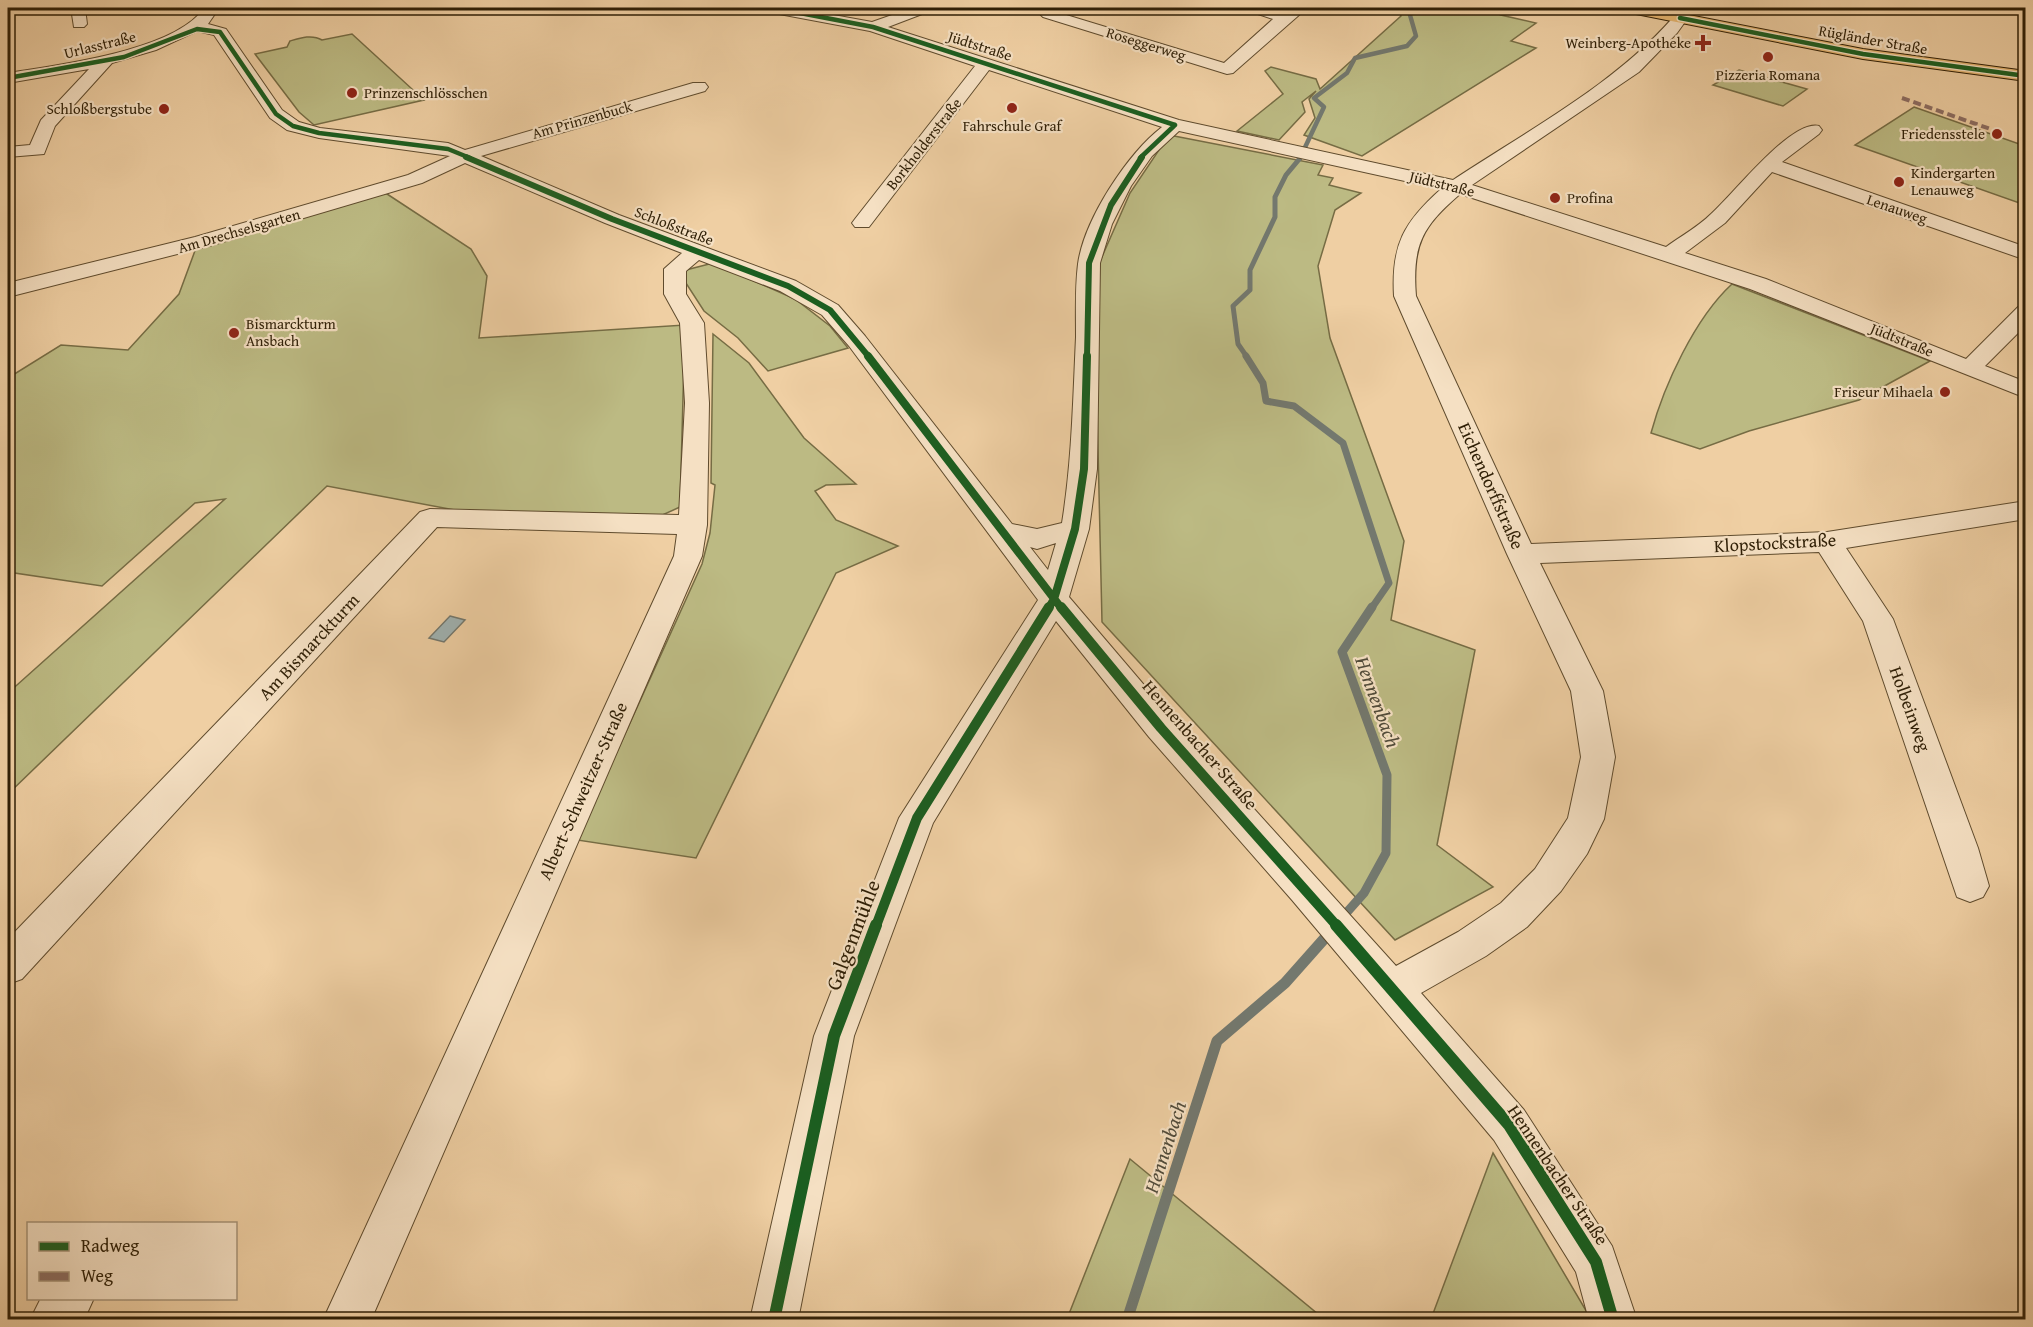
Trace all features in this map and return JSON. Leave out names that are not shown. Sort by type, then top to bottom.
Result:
[{"type":"main road","name":"Rügländer Straße","points":[[1632,8],[1684,13],[1863,54],[2025,76]]},
{"type":"street","points":[[78,8],[79,24]]},
{"type":"street","points":[[195,26],[208,14],[209,8]]},
{"type":"street","name":"Jüdtstraße","points":[[774,8],[873,27],[1174,125],[1456,187],[1671,254],[1789,296],[2025,391]]},
{"type":"street","points":[[873,27],[926,8]]},
{"type":"street","name":"Roseggerweg","points":[[1063,8],[1047,14],[1227,69],[1284,17]]},
{"type":"street","points":[[1254,8],[1284,17],[1299,8]]},
{"type":"street","name":"Eichendorffstraße","points":[[1392,989],[1472,944],[1514,915],[1548,880],[1574,843],[1586,819],[1599,757],[1587,692],[1521,554],[1405,296],[1403,269],[1414,230],[1432,208],[1456,187],[1633,68],[1684,13]]},
{"type":"street","name":"Urlasstraße","points":[[8,78],[105,62],[158,45],[195,26]]},
{"type":"street","name":"Schloßstraße","points":[[195,26],[220,32],[276,114],[293,126],[320,133],[448,149],[612,219],[788,286],[830,310],[1054,599]]},
{"type":"street","points":[[8,140],[46,124],[105,62]]},
{"type":"street","name":"Borkholderstraße","points":[[862,223],[985,64]]},
{"type":"street","name":"Am Prinzenbuck","points":[[465,156],[484,148],[699,87]]},
{"type":"street","points":[[8,152],[37,150],[46,124]]},
{"type":"street","points":[[1054,599],[1076,530],[1084,469],[1089,263],[1097,234],[1124,183],[1158,137],[1174,125]]},
{"type":"street","points":[[1671,254],[1718,219],[1768,164],[1813,130]]},
{"type":"street","name":"Am Drechselsgarten","points":[[8,290],[202,242],[415,179],[450,165],[465,156]]},
{"type":"street","name":"Lenauweg","points":[[1768,164],[2025,254]]},
{"type":"street","name":"Albert-Schweitzer-Straße","points":[[347,1320],[688,556],[693,525],[697,404],[692,323],[675,294],[675,269],[697,251]]},
{"type":"street","points":[[1970,368],[2025,312]]},
{"type":"street","name":"Klopstockstraße","points":[[1521,554],[1827,542],[2025,510]]},
{"type":"street","name":"Am Bismarckturm","points":[[8,966],[430,518],[693,525]]},
{"type":"street","points":[[1004,532],[1037,539],[1076,530]]},
{"type":"street","name":"Holbeinweg","points":[[1827,542],[1878,619],[1960,848],[1970,886]]},
{"type":"street","name":"Hennenbacher Straße","points":[[1054,599],[1161,728],[1323,909],[1509,1125],[1596,1262],[1613,1320]]},
{"type":"street","name":"Galgenmühle","points":[[774,1320],[834,1036],[916,818],[1054,599]]},
{"type":"street","points":[[54,1320],[69,1300]]},
{"type":"shaded area","points":[[1399,8],[1510,8],[1501,15],[1536,23],[1511,41],[1536,48],[1362,156],[1304,135],[1315,118],[1309,99],[1316,91],[1302,102],[1305,112],[1279,140],[1237,131],[1283,94],[1265,71],[1271,67],[1316,79],[1320,89],[1401,16]]},
{"type":"shaded area","points":[[352,34],[424,100],[314,125],[299,112],[255,54],[287,47],[290,41],[302,38],[314,37],[322,40]]},
{"type":"shaded area","points":[[1739,70],[1807,89],[1783,106],[1713,85]]},
{"type":"shaded area","points":[[1914,107],[2025,146],[2025,205],[1855,145]]},
{"type":"shaded area","points":[[1169,135],[1323,165],[1318,175],[1333,178],[1329,185],[1361,193],[1335,210],[1318,266],[1330,338],[1404,541],[1391,620],[1475,650],[1437,845],[1493,887],[1395,940],[1102,622],[1094,275],[1130,193]]},
{"type":"shaded area","points":[[384,192],[471,249],[487,276],[479,338],[685,325],[680,507],[658,517],[460,511],[327,486],[8,794],[8,693],[225,499],[195,503],[102,586],[8,572],[8,378],[61,345],[128,350],[179,294],[196,248]]},
{"type":"shaded area","points":[[713,263],[795,299],[830,326],[848,348],[768,371],[738,338],[704,311],[682,277],[686,270]]},
{"type":"shaded area","points":[[1732,284],[1930,361],[1859,400],[1749,431],[1700,449],[1651,433],[1664,394],[1682,353],[1718,298]]},
{"type":"shaded area","points":[[713,334],[749,363],[804,438],[856,484],[826,485],[815,491],[836,520],[898,546],[836,573],[696,858],[577,840],[702,564],[710,533],[715,485],[711,483]]},
{"type":"shaded area","points":[[450,616],[465,620],[444,642],[429,638]]},
{"type":"shaded area","points":[[1493,1153],[1591,1319],[1431,1319]]},
{"type":"shaded area","points":[[1130,1159],[1324,1319],[1067,1319]]},
{"type":"waterway","name":"Hennenbach","points":[[1300,158],[1324,107],[1314,98],[1347,73],[1355,58],[1407,46],[1416,36],[1408,8]]},
{"type":"waterway","name":"Hennenbach","points":[[1247,357],[1238,344],[1233,306],[1250,290],[1250,270],[1275,217],[1275,197],[1286,175],[1301,157]]},
{"type":"waterway","name":"Hennenbach","points":[[1246,356],[1263,383],[1266,401],[1294,406],[1343,443],[1389,583],[1371,609]]},
{"type":"waterway","name":"Hennenbach","points":[[1340,920],[1364,893],[1386,853],[1387,775],[1342,652],[1372,607]]},
{"type":"waterway","name":"Hennenbach","points":[[1127,1320],[1217,1041],[1285,983],[1332,930]]},
{"type":"marked path","points":[[1902,98],[1996,131]]},
{"type":"cycle path","points":[[774,8],[873,27],[1175,125]]},
{"type":"cycle path","points":[[1680,18],[1863,54],[2026,76]]},
{"type":"cycle path","points":[[8,78],[105,62],[161,44],[190,30],[211,29],[220,32],[276,114],[293,126],[319,133],[448,149],[612,219],[788,286],[830,310],[857,341],[1054,599],[1161,728],[1305,889],[1509,1125],[1596,1262],[1613,1320]]},
{"type":"cycle path","points":[[774,1320],[834,1036],[917,818],[1054,599],[1075,529],[1084,469],[1089,263],[1095,244],[1111,205],[1132,169],[1145,152],[1175,125]]},
{"type":"place","name":"Weinberg-Apotheke","points":[[1703,43]]},
{"type":"place","name":"Pizzeria Romana","points":[[1768,57]]},
{"type":"place","name":"Prinzenschlösschen","points":[[352,93]]},
{"type":"place","name":"Fahrschule Graf","points":[[1012,108]]},
{"type":"place","name":"Schloßbergstube","points":[[164,109]]},
{"type":"place","name":"Friedensstele","points":[[1997,134]]},
{"type":"place","name":"Kindergarten Lenauweg","points":[[1899,182]]},
{"type":"place","name":"Profina","points":[[1555,198]]},
{"type":"place","name":"Bismarckturm Ansbach","points":[[234,333]]},
{"type":"place","name":"Friseur Mihaela","points":[[1945,392]]}]
